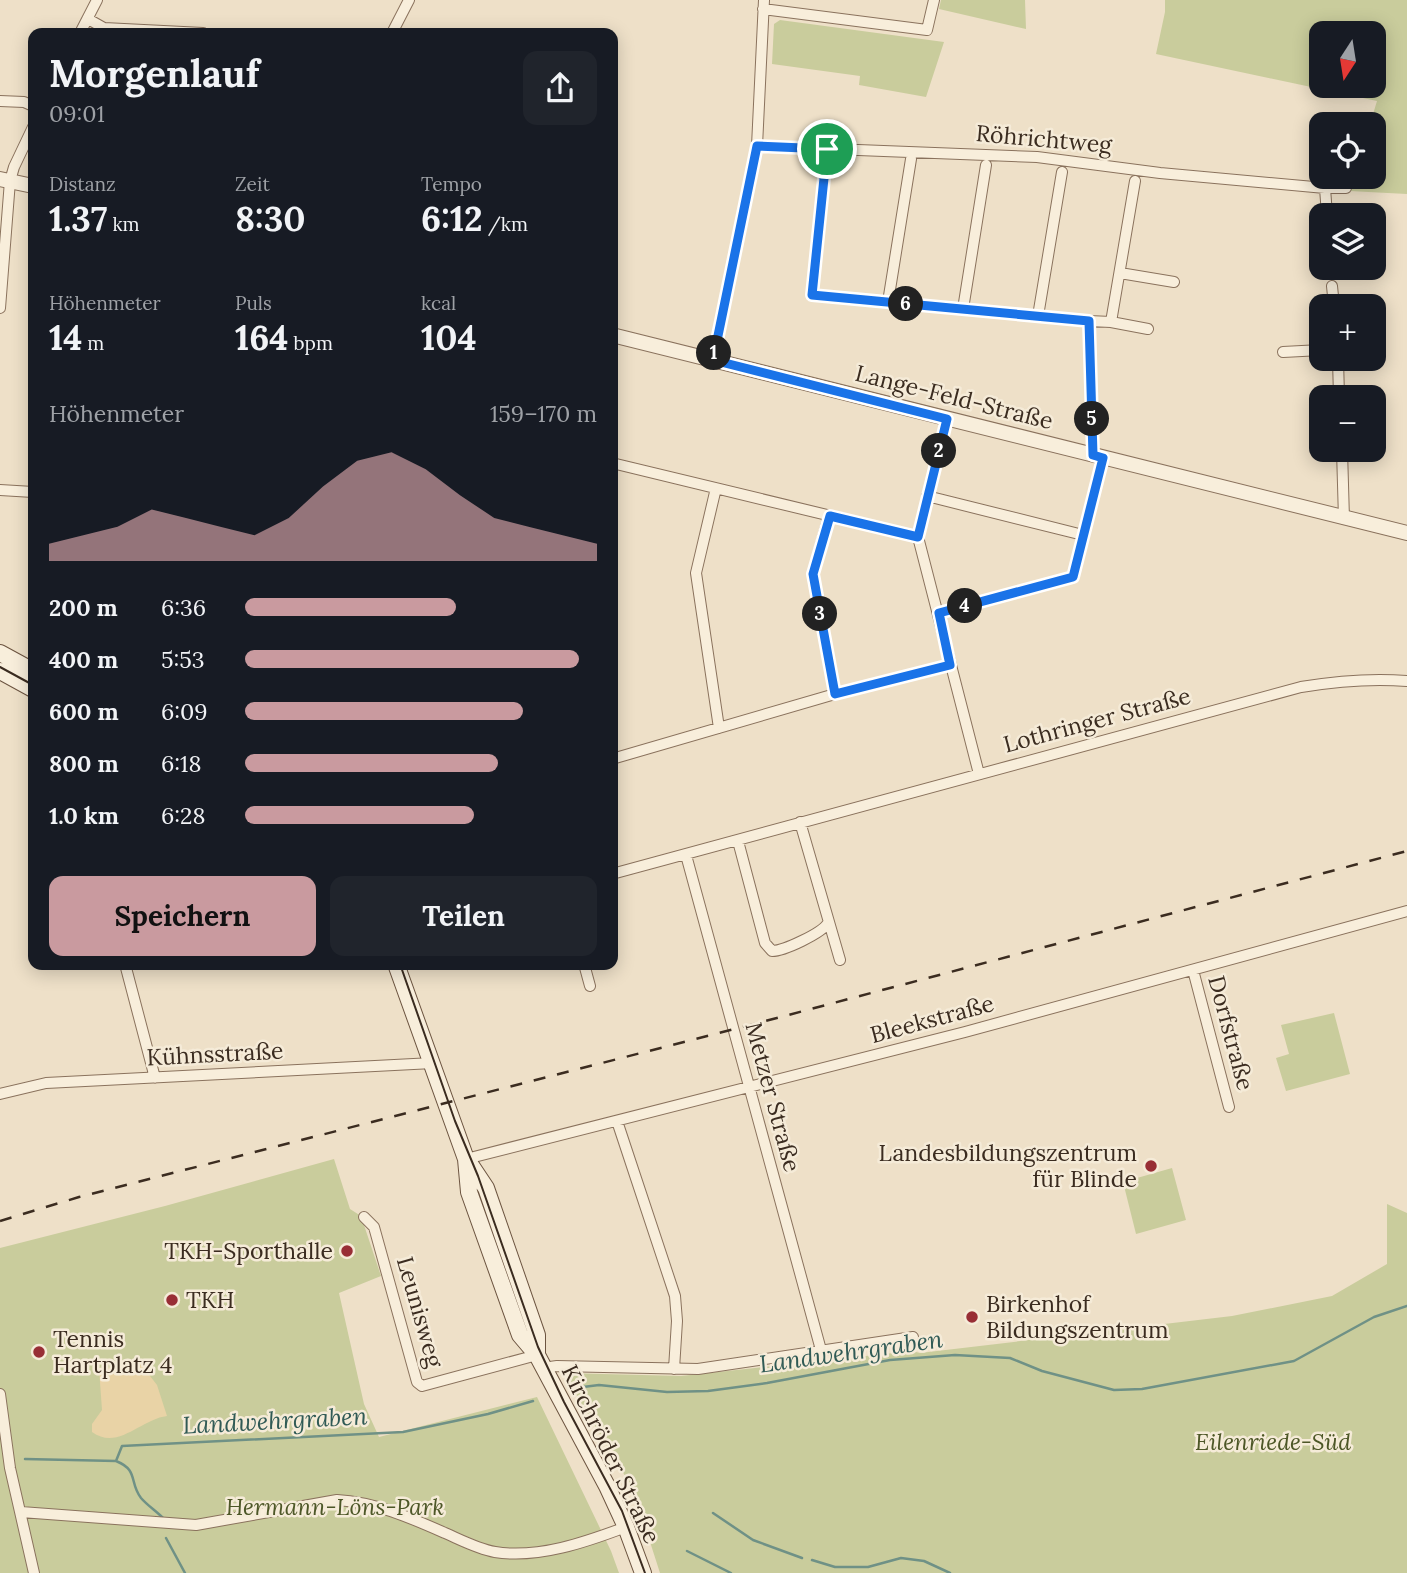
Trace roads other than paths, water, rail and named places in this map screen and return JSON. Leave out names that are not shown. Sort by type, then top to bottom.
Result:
[{"type":"main road","points":[[0,653],[28,668]]},
{"type":"main road","points":[[0,671],[28,686]]},
{"type":"main road","points":[[398,970],[466,1159],[484,1182],[488,1192],[537,1335],[540,1362]]},
{"type":"main road","name":"Kirchröder Straße","points":[[540,1362],[607,1486],[643,1573]]},
{"type":"street","points":[[83,28],[97,0]]},
{"type":"street","points":[[395,28],[409,0]]},
{"type":"street","points":[[713,360],[757,146],[764,5],[927,30],[934,0]]},
{"type":"street","points":[[88,19],[104,28]]},
{"type":"street","points":[[0,101],[28,104]]},
{"type":"street","points":[[0,308],[5,180],[28,138]]},
{"type":"street","name":"Röhrichtweg","points":[[757,146],[987,153],[1309,187]]},
{"type":"street","points":[[827,149],[812,295],[1111,322],[1148,329]]},
{"type":"street","points":[[888,302],[911,159]]},
{"type":"street","points":[[963,309],[986,165]]},
{"type":"street","points":[[1038,316],[1062,172]]},
{"type":"street","points":[[5,180],[28,185]]},
{"type":"street","points":[[1111,322],[1135,181]]},
{"type":"street","points":[[1120,273],[1174,282]]},
{"type":"street","points":[[1332,286],[1333,294]]},
{"type":"street","points":[[939,613],[1073,577],[1098,457],[1089,321]]},
{"type":"street","name":"Lange-Feld-Straße","points":[[618,336],[1407,533]]},
{"type":"street","points":[[1283,352],[1309,351]]},
{"type":"street","points":[[947,419],[918,537],[979,774]]},
{"type":"street","points":[[1342,462],[1344,519]]},
{"type":"street","points":[[618,464],[918,537]]},
{"type":"street","points":[[716,488],[696,572],[719,728]]},
{"type":"street","points":[[0,489],[28,492]]},
{"type":"street","points":[[928,496],[1083,535]]},
{"type":"street","points":[[830,516],[813,574],[835,694]]},
{"type":"street","points":[[618,758],[835,694],[950,665]]},
{"type":"street","name":"Lothringer Straße","points":[[618,872],[1301,687],[1373,678],[1407,681]]},
{"type":"street","points":[[800,822],[840,960]]},
{"type":"street","points":[[738,841],[765,943],[772,951],[778,951],[808,937],[825,928],[828,923]]},
{"type":"street","name":"Metzer Straße","points":[[686,855],[821,1350]]},
{"type":"street","name":"Bleekstraße","points":[[466,1159],[1193,970],[1407,911]]},
{"type":"street","points":[[127,970],[155,1078]]},
{"type":"street","points":[[586,970],[590,986]]},
{"type":"street","name":"Dorfstraße","points":[[1193,970],[1229,1107]]},
{"type":"street","name":"Kühnsstraße","points":[[0,1094],[46,1083],[433,1063]]},
{"type":"street","points":[[617,1121],[675,1297],[677,1321],[674,1369]]},
{"type":"street","name":"Leunisweg","points":[[364,1217],[374,1227],[417,1382],[422,1385],[540,1362]]},
{"type":"street","points":[[540,1362],[557,1366],[698,1369],[913,1337]]},
{"type":"street","points":[[0,1394],[10,1468],[34,1573]]},
{"type":"street","points":[[20,1513],[196,1524],[227,1521],[337,1500],[351,1501],[400,1515],[493,1552],[512,1553],[554,1549],[626,1527]]},
{"type":"waterway","name":"Landwehrgraben","points":[[575,1388],[599,1385],[667,1392],[708,1391],[890,1360],[955,1355],[1010,1358],[1042,1371],[1114,1390],[1142,1389],[1294,1361],[1374,1317],[1407,1306]]},
{"type":"waterway","name":"Landwehrgraben","points":[[25,1459],[116,1461],[122,1446],[403,1432],[488,1414],[533,1401]]},
{"type":"waterway","points":[[116,1461],[128,1468],[141,1498],[163,1518]]},
{"type":"waterway","points":[[713,1513],[753,1540],[802,1558]]},
{"type":"waterway","points":[[166,1538],[185,1573]]},
{"type":"waterway","points":[[687,1551],[731,1573]]},
{"type":"waterway","points":[[812,1560],[835,1567],[868,1567],[901,1558],[924,1561],[950,1573]]},
{"type":"tram line","points":[[0,667],[28,682]]},
{"type":"tram line","points":[[402,970],[538,1347],[622,1511],[645,1573]]},
{"type":"railway","points":[[0,1221],[79,1197],[758,1023],[1407,851]]},
{"type":"place","name":"Landesbildungszentrum für Blinde","points":[[1151,1166]]},
{"type":"place","name":"TKH-Sporthalle","points":[[347,1251]]},
{"type":"place","name":"TKH","points":[[172,1300]]},
{"type":"place","name":"Birkenhof Bildungszentrum","points":[[972,1317]]},
{"type":"place","name":"Tennis Hartplatz 4","points":[[39,1352]]},
{"type":"park label","name":"Eilenriede-Süd","points":[[1273,1442]]},
{"type":"park label","name":"Hermann-Löns-Park","points":[[335,1507]]}]
